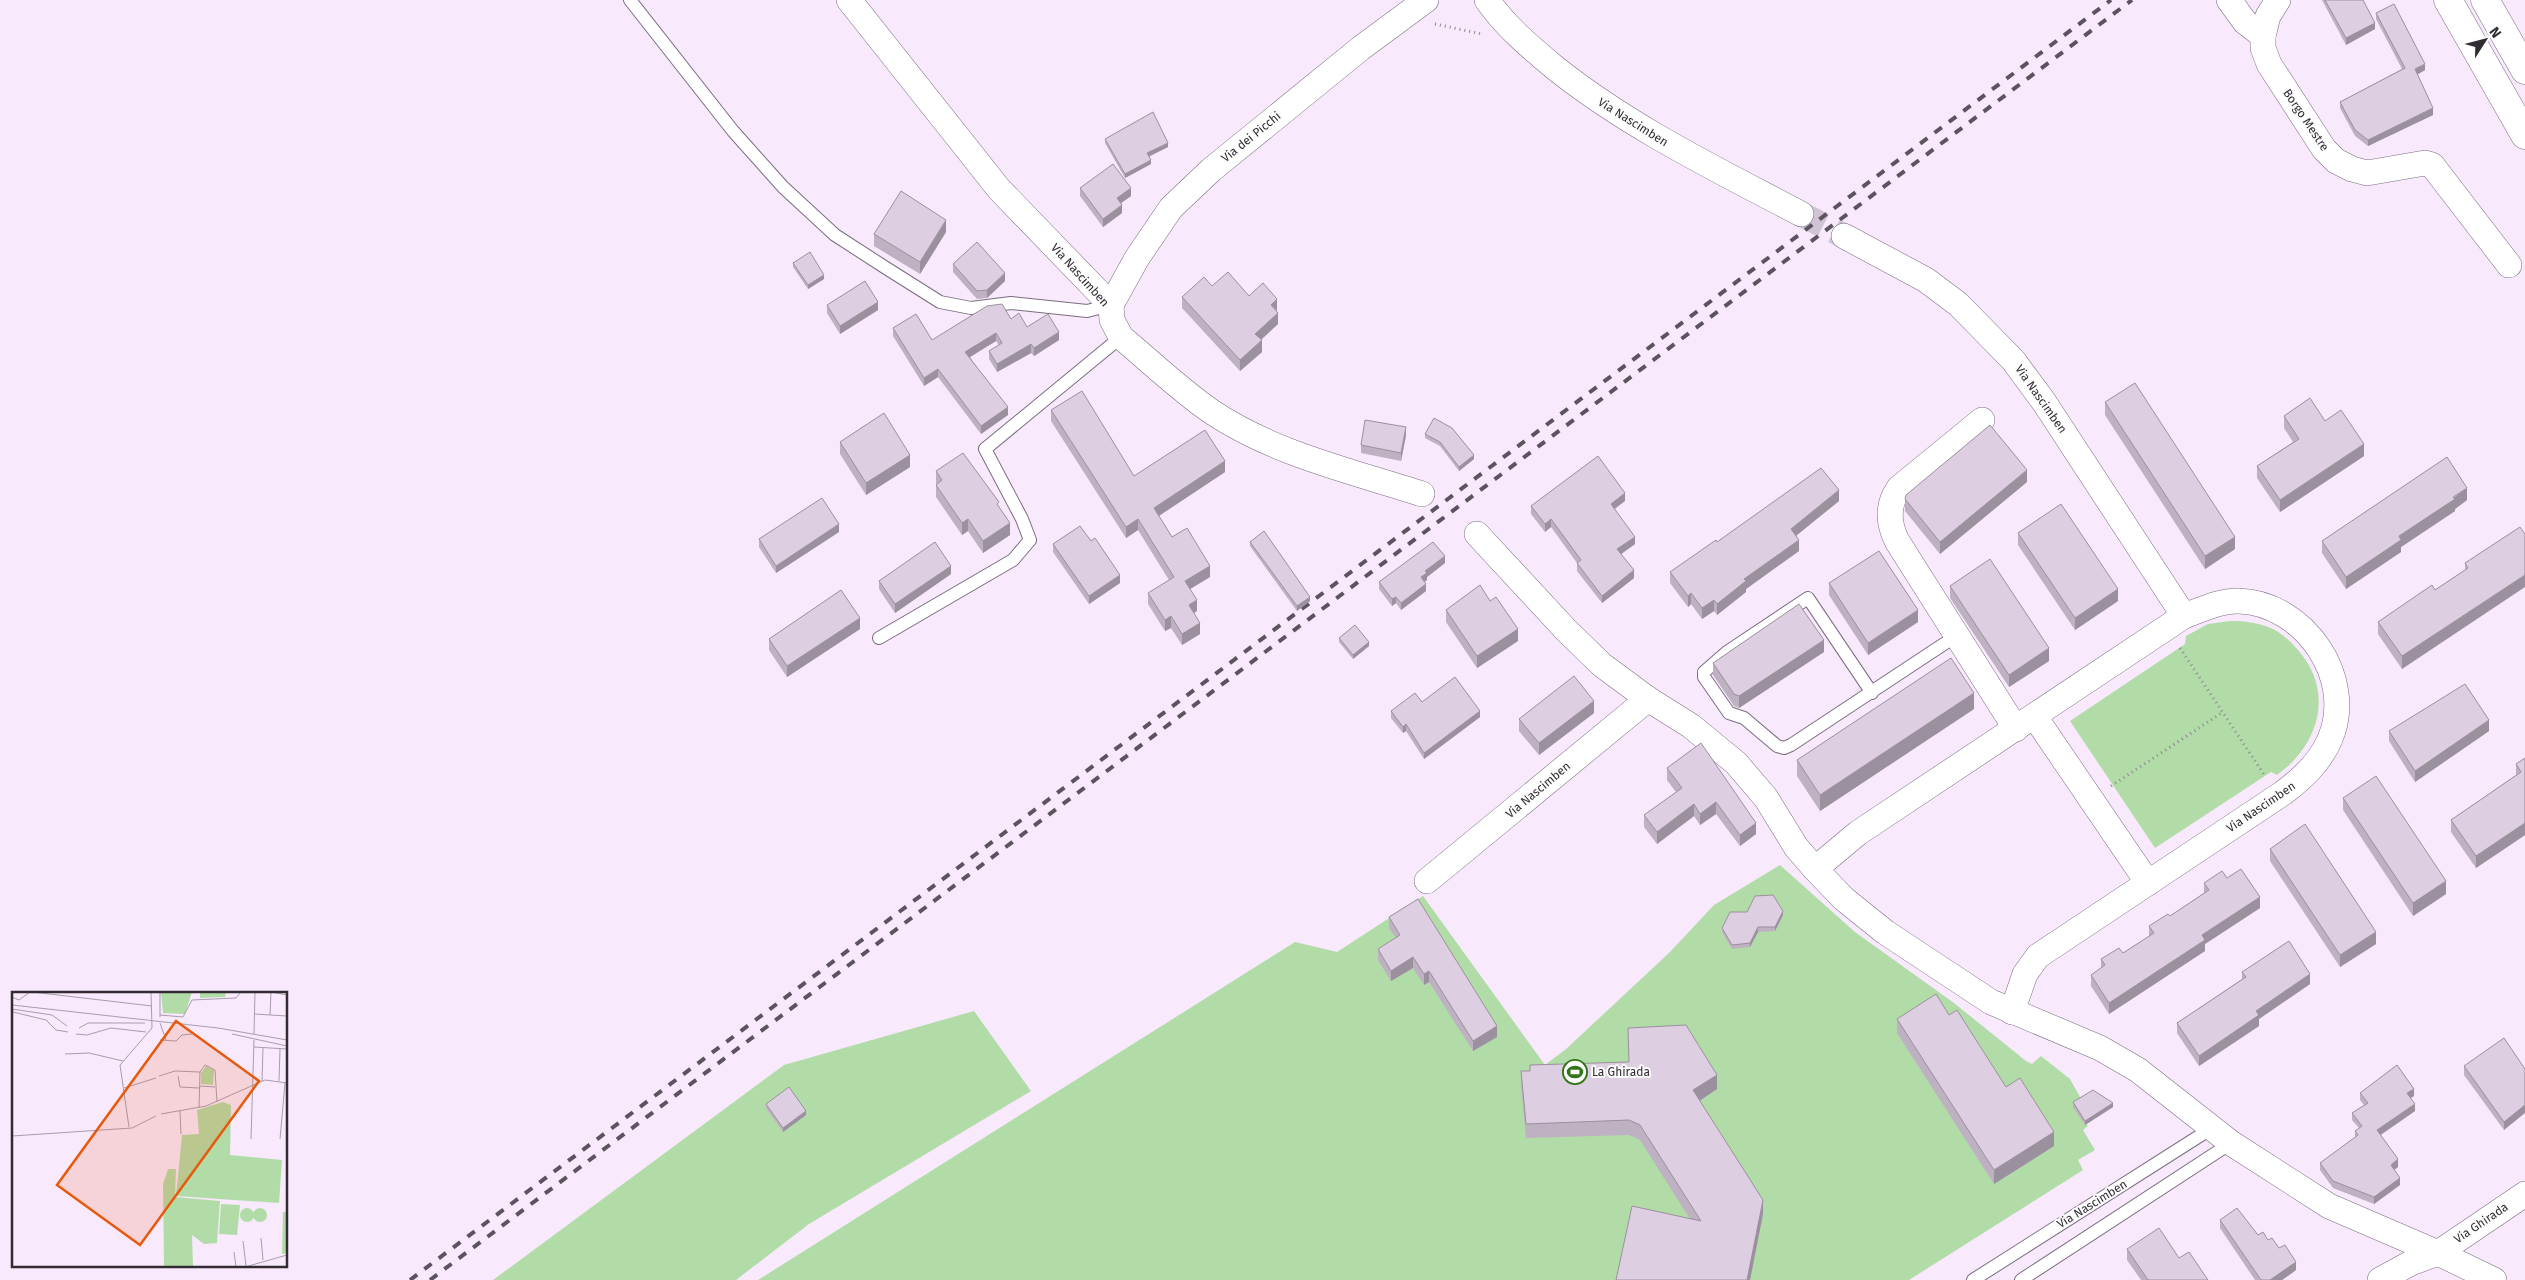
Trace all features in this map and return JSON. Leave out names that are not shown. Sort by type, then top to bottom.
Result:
[{"type":"highway","points":[[2448,0],[2525,135]]},
{"type":"highway","points":[[2485,0],[2525,70]]},
{"type":"street","name":"Via Nascimben","points":[[849,0],[999,189],[1111,306],[1112,320],[1121,337],[1212,412],[1259,438],[1305,457],[1422,494]]},
{"type":"street","name":"Via dei Picchi","points":[[1111,306],[1136,258],[1171,208],[1211,170],[1361,48],[1426,0]]},
{"type":"street","name":"Via Nascimben","points":[[1487,0],[1514,33],[1587,93],[1676,148],[1801,214]]},
{"type":"street","points":[[2229,0],[2245,22],[2263,36]]},
{"type":"street","name":"Borgo Mestre","points":[[2278,0],[2268,16],[2263,36],[2263,48],[2269,64],[2319,142],[2330,155],[2352,169],[2367,174],[2425,163],[2432,165],[2509,265]]},
{"type":"street","name":"Via Nascimben","points":[[1844,236],[1926,280],[1958,304],[2013,360],[2044,402],[2184,616]]},
{"type":"street","points":[[1982,420],[1907,479],[1891,500],[1890,510],[1893,533],[1956,636],[2026,723],[2148,883]]},
{"type":"street","points":[[1477,534],[1579,644],[1648,699],[1691,726],[1736,763],[1766,798],[1796,847],[1815,869],[1844,900],[1885,932],[1970,990],[2012,1012],[2100,1048],[2138,1070],[2231,1143],[2329,1206],[2438,1253]]},
{"type":"street","name":"Via Nascimben","points":[[1815,869],[1853,836],[2026,723],[2184,616],[2211,606],[2239,601],[2276,611],[2293,621],[2308,633],[2329,666],[2336,690],[2336,713],[2331,737],[2321,756],[2302,778],[2038,956],[2026,974],[2012,1012]]},
{"type":"street","name":"Via Nascimben","points":[[1427,881],[1648,699]]},
{"type":"street","name":"Via Ghirada","points":[[2380,1280],[2412,1263],[2438,1253],[2525,1194]]},
{"type":"street","name":"Via Ghirada","points":[[2438,1253],[2494,1280]]},
{"type":"lane","points":[[630,0],[733,131],[783,187],[835,235],[886,268],[940,302],[971,308],[1011,303],[1087,311],[1111,306]]},
{"type":"lane","points":[[879,638],[1013,560],[1030,540],[1022,519],[985,450],[1121,337]]},
{"type":"lane","points":[[1872,693],[1808,598],[1727,652],[1704,672],[1704,677],[1729,713],[1744,718],[1777,746],[1784,748],[1791,746],[1872,693],[1956,636]]},
{"type":"lane","name":"Via Nascimben","points":[[1973,1280],[2212,1128]]},
{"type":"lane","name":"Via Nascimben","points":[[2021,1280],[2231,1143]]},
{"type":"path","points":[[2178,645],[2266,777]]},
{"type":"path","points":[[2108,788],[2223,712]]},
{"type":"green space","points":[[2230,621],[2263,625],[2284,636],[2298,650],[2309,666],[2316,683],[2319,700],[2317,717],[2312,733],[2303,749],[2277,775],[2271,772],[2155,848],[2070,721],[2185,644],[2186,636],[2208,624]]},
{"type":"green space","name":"La Ghirada","points":[[1780,865],[1855,932],[1954,1003],[2026,1061],[2032,1064],[2041,1056],[2070,1079],[2093,1120],[2086,1124],[2088,1126],[2083,1130],[2095,1150],[2078,1160],[2083,1170],[1909,1280],[758,1280],[1295,942],[1337,952],[1423,896],[1545,1065],[1566,1049],[1669,953],[1714,905]]},
{"type":"green space","points":[[974,1011],[1031,1091],[809,1224],[736,1280],[493,1280],[784,1065]]},
{"type":"building","points":[[2325,0],[2363,0],[2375,23],[2346,38]]},
{"type":"building","points":[[2394,4],[2425,64],[2415,69],[2433,108],[2368,140],[2355,130],[2340,102],[2405,68],[2376,13]]},
{"type":"building","points":[[1153,112],[1168,143],[1147,153],[1151,160],[1125,174],[1105,139]]},
{"type":"building","points":[[1113,164],[1131,188],[1117,198],[1122,205],[1103,219],[1080,188]]},
{"type":"building","points":[[901,191],[946,220],[920,262],[874,234]]},
{"type":"building","points":[[977,242],[1005,273],[987,290],[977,291],[953,264]]},
{"type":"building","points":[[810,252],[824,275],[808,285],[793,263]]},
{"type":"building","points":[[1228,272],[1249,296],[1263,283],[1277,299],[1271,305],[1278,313],[1255,334],[1262,340],[1240,360],[1182,297],[1204,277],[1212,286]]},
{"type":"building","points":[[865,281],[878,302],[840,326],[827,305]]},
{"type":"building","points":[[1002,304],[1011,319],[1019,313],[1027,327],[1048,314],[1059,332],[1034,348],[1031,344],[997,364],[989,351],[1002,343],[996,333],[965,352],[1008,407],[981,426],[938,369],[924,378],[893,328],[916,314],[932,340],[987,306]]},
{"type":"building","points":[[2135,383],[2235,537],[2205,556],[2105,402]]},
{"type":"building","points":[[1082,391],[1134,476],[1205,430],[1225,461],[1154,508],[1172,537],[1187,528],[1210,566],[1185,581],[1197,600],[1189,605],[1200,623],[1182,634],[1171,616],[1165,620],[1148,593],[1174,577],[1138,519],[1126,527],[1051,410]]},
{"type":"building","points":[[2310,398],[2325,421],[2341,410],[2364,444],[2280,500],[2257,466],[2299,439],[2284,416]]},
{"type":"building","points":[[884,413],[910,455],[866,483],[840,442]]},
{"type":"building","points":[[1434,418],[1452,428],[1474,455],[1459,467],[1440,442],[1425,434]]},
{"type":"building","points":[[1365,420],[1406,427],[1401,453],[1361,445]]},
{"type":"building","points":[[1990,425],[2027,470],[1940,542],[1905,499],[1906,495]]},
{"type":"building","points":[[963,453],[999,502],[997,504],[1010,523],[983,541],[968,519],[962,523],[936,485],[942,480],[936,471]]},
{"type":"building","points":[[1598,456],[1625,493],[1611,504],[1635,537],[1617,549],[1634,570],[1602,596],[1577,563],[1581,560],[1551,519],[1545,524],[1531,506]]},
{"type":"building","points":[[2447,457],[2467,488],[2453,497],[2455,499],[2399,536],[2401,540],[2346,577],[2322,541]]},
{"type":"building","points":[[1821,468],[1839,490],[1791,529],[1799,540],[1744,579],[1746,581],[1717,604],[1714,600],[1702,608],[1691,593],[1688,596],[1670,572],[1716,540],[1717,542]]},
{"type":"building","points":[[822,498],[839,524],[776,566],[759,539]]},
{"type":"building","points":[[2061,504],[2118,589],[2075,618],[2018,533]]},
{"type":"building","points":[[1080,526],[1091,541],[1095,538],[1120,575],[1089,596],[1053,544]]},
{"type":"building","points":[[2520,527],[2525,534],[2525,575],[2402,656],[2378,622],[2432,585],[2435,590],[2468,568],[2465,563]]},
{"type":"building","points":[[1264,531],[1310,597],[1297,606],[1250,542]]},
{"type":"building","points":[[935,542],[951,566],[895,604],[879,581]]},
{"type":"building","points":[[1433,542],[1445,556],[1425,571],[1427,573],[1421,577],[1426,584],[1401,603],[1396,597],[1392,599],[1379,582]]},
{"type":"building","points":[[1879,551],[1918,610],[1868,643],[1829,583]]},
{"type":"building","points":[[1990,559],[2049,648],[2009,675],[1950,586]]},
{"type":"building","points":[[1480,585],[1490,601],[1496,597],[1518,629],[1477,656],[1446,610]]},
{"type":"building","points":[[841,590],[860,618],[787,666],[769,639]]},
{"type":"building","points":[[1799,604],[1824,640],[1739,696],[1734,694],[1713,663]]},
{"type":"building","points":[[1355,625],[1369,642],[1353,655],[1339,638]]},
{"type":"building","points":[[1951,658],[1974,693],[1820,795],[1797,760]]},
{"type":"building","points":[[1574,676],[1594,701],[1539,743],[1519,719]]},
{"type":"building","points":[[1455,677],[1480,711],[1424,753],[1406,724],[1403,727],[1391,711],[1415,693],[1422,702]]},
{"type":"building","points":[[2465,684],[2489,720],[2415,771],[2389,731]]},
{"type":"building","points":[[1701,743],[1756,823],[1740,835],[1716,802],[1700,814],[1694,804],[1657,832],[1644,815],[1682,788],[1667,768]]},
{"type":"building","points":[[2525,758],[2525,823],[2476,856],[2451,820],[2521,772],[2516,764]]},
{"type":"building","points":[[2376,776],[2446,881],[2413,903],[2343,798]]},
{"type":"building","points":[[2305,824],[2376,932],[2340,955],[2270,849]]},
{"type":"building","points":[[2241,869],[2260,897],[2202,935],[2205,940],[2109,1003],[2091,975],[2105,965],[2101,959],[2119,948],[2123,953],[2154,933],[2149,926],[2168,914],[2170,916],[2209,890],[2204,883],[2222,871],[2227,878]]},
{"type":"building","points":[[1773,895],[1783,911],[1775,927],[1758,927],[1750,943],[1732,945],[1722,928],[1730,912],[1747,912],[1755,896]]},
{"type":"building","points":[[1418,899],[1497,1026],[1473,1041],[1429,971],[1424,974],[1413,957],[1391,971],[1378,949],[1400,935],[1389,917]]},
{"type":"building","points":[[2289,941],[2310,974],[2256,1011],[2259,1015],[2199,1056],[2177,1023],[2246,977],[2242,972]]},
{"type":"building","points":[[1936,994],[1949,1015],[1957,1010],[2006,1087],[2020,1078],[2054,1132],[1994,1170],[1897,1019]]},
{"type":"building","points":[[1686,1025],[1717,1075],[1693,1090],[1763,1200],[1747,1280],[1616,1280],[1632,1206],[1701,1221],[1640,1125],[1629,1120],[1526,1124],[1521,1071],[1530,1071],[1530,1065],[1629,1062],[1628,1028]]},
{"type":"building","points":[[2504,1038],[2525,1069],[2525,1105],[2504,1122],[2464,1066]]},
{"type":"building","points":[[2397,1065],[2414,1089],[2407,1093],[2415,1104],[2377,1130],[2398,1159],[2391,1165],[2400,1178],[2374,1197],[2333,1181],[2320,1163],[2358,1135],[2355,1131],[2362,1126],[2352,1113],[2368,1103],[2360,1093]]},
{"type":"building","points":[[789,1087],[806,1111],[783,1128],[766,1104]]},
{"type":"building","points":[[2093,1090],[2113,1103],[2085,1121],[2073,1102]]},
{"type":"building","points":[[2237,1208],[2258,1235],[2263,1232],[2268,1240],[2272,1238],[2279,1248],[2285,1245],[2296,1262],[2270,1280],[2261,1280],[2220,1220]]},
{"type":"building","points":[[2159,1228],[2179,1258],[2189,1252],[2208,1280],[2148,1280],[2127,1249]]},
{"type":"tunnel","points":[[1801,214],[1844,236]]},
{"type":"railway","points":[[410,1280],[2111,0]]},
{"type":"railway","points":[[430,1280],[2132,0]]},
{"type":"place","name":"La Ghirada","points":[[1575,1072]]}]
